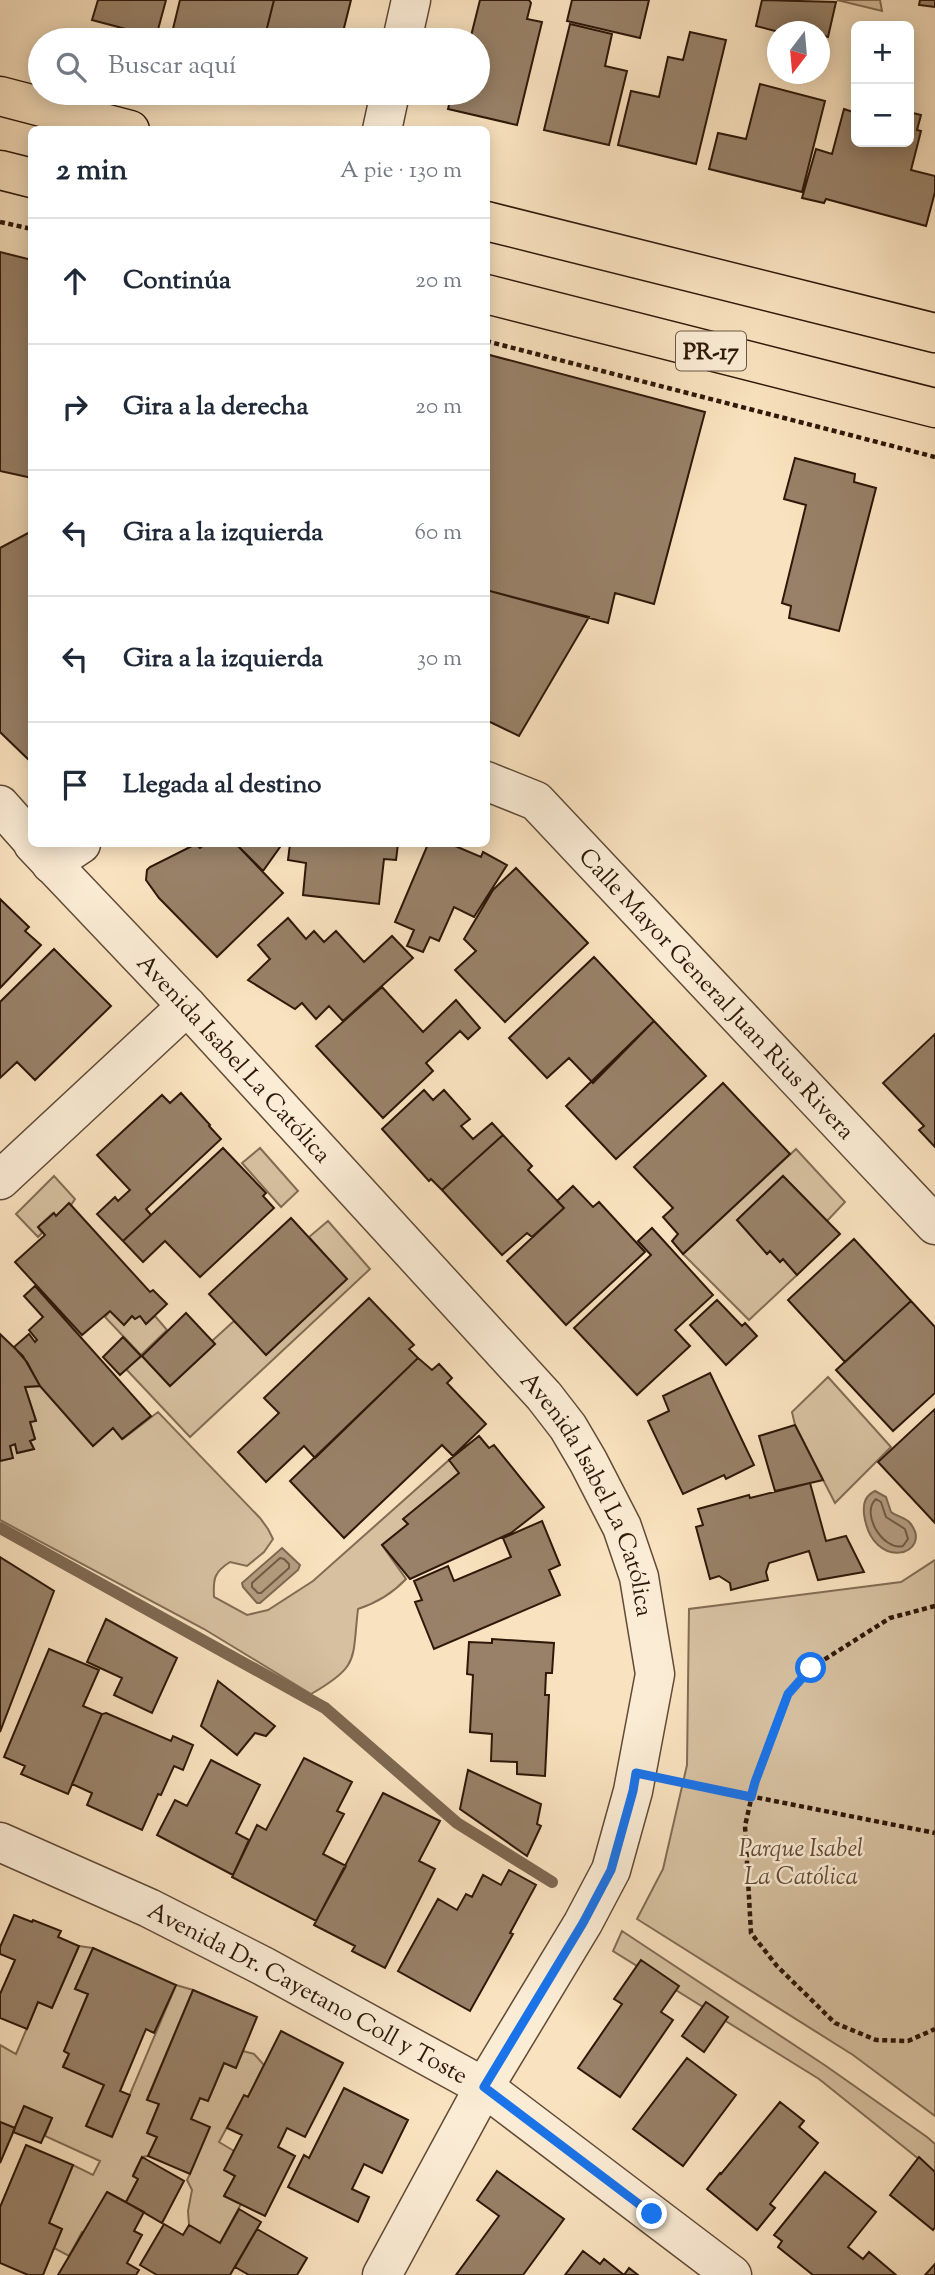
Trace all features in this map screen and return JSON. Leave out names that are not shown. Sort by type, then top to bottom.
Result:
[{"type":"highway","points":[[0,96],[28,103]]},
{"type":"highway","points":[[34,105],[115,126]]},
{"type":"highway","points":[[0,170],[28,177]]},
{"type":"highway","points":[[490,222],[935,333]]},
{"type":"highway","name":"PR-17","points":[[490,295],[935,408]]},
{"type":"street","points":[[405,28],[411,0]]},
{"type":"street","points":[[383,126],[387,105]]},
{"type":"street","name":"Calle Mayor General Juan Rius Rivera","points":[[490,783],[536,801],[935,1225]]},
{"type":"street","name":"Avenida Isabel La Católica","points":[[0,805],[28,830]]},
{"type":"street","name":"Avenida Isabel La Católica","points":[[49,848],[187,1006],[544,1396],[568,1427],[588,1461],[622,1527],[639,1577],[655,1674],[633,1791],[611,1870],[583,1923],[484,2087],[382,2275]]},
{"type":"street","points":[[0,1180],[187,1006]]},
{"type":"street","name":"Avenida Dr. Cayetano Coll y Toste","points":[[0,1842],[149,1908],[241,1954],[484,2087],[732,2275]]},
{"type":"path","points":[[0,222],[28,228]]},
{"type":"path","points":[[490,342],[935,457]]},
{"type":"path","points":[[935,1606],[890,1618],[811,1668],[788,1694],[755,1782],[745,1826],[751,1933],[777,1966],[835,2023],[876,2040],[908,2041],[935,2029]]},
{"type":"path","points":[[636,1773],[935,1833]]},
{"type":"green space","points":[[837,0],[880,0],[882,11]]},
{"type":"green space","points":[[260,1148],[298,1191],[281,1207],[242,1163]]},
{"type":"green space","points":[[796,1149],[845,1202],[827,1221],[783,1176],[737,1220],[767,1254],[770,1251],[780,1262],[783,1259],[797,1275],[749,1320],[683,1254]]},
{"type":"green space","points":[[54,1176],[75,1199],[71,1205],[56,1216],[53,1213],[38,1227],[42,1233],[38,1237],[16,1214]]},
{"type":"green space","points":[[328,1221],[370,1269],[190,1437],[126,1369],[142,1356],[170,1386],[215,1344],[212,1341],[234,1321],[266,1354],[347,1279],[309,1237]]},
{"type":"green space","points":[[110,1311],[124,1325],[132,1316],[135,1319],[140,1316],[146,1324],[155,1316],[167,1330],[141,1355],[105,1317]]},
{"type":"green space","points":[[828,1377],[891,1447],[835,1503],[795,1425],[792,1412]]},
{"type":"green space","points":[[40,1386],[93,1446],[113,1428],[123,1439],[158,1412],[260,1518],[273,1539],[264,1552],[247,1566],[230,1562],[221,1569],[214,1581],[214,1597],[247,1615],[268,1610],[313,1581],[449,1460],[459,1473],[404,1519],[408,1524],[382,1545],[406,1579],[384,1597],[358,1609],[351,1660],[338,1676],[311,1694],[204,1629],[0,1520],[0,1461],[12,1458],[10,1446],[15,1444],[18,1453],[34,1449],[30,1441],[35,1439],[30,1422],[36,1420],[25,1387]]},
{"type":"green space","name":"Parque Isabel La Católica","points":[[935,1560],[935,2116],[853,2055],[637,1919],[663,1869],[687,1765],[689,1609],[901,1582]]},
{"type":"green space","points":[[622,1931],[826,2066],[927,2137],[935,2144],[935,2172],[819,2079],[613,1951]]},
{"type":"green space","points":[[79,1946],[93,1948],[75,1989],[88,1994],[64,2051],[69,2054],[63,2066],[104,2085],[86,2126],[112,2137],[176,1985],[193,1990],[147,2099],[159,2104],[147,2133],[157,2137],[148,2156],[142,2157],[133,2175],[138,2179],[126,2202],[107,2192],[69,2256],[54,2248],[62,2229],[49,2223],[73,2165],[93,2175],[100,2161],[45,2136],[52,2118],[24,2107],[15,2128],[0,2122],[0,2045],[16,2054],[38,2002],[52,2008]]},
{"type":"green space","points":[[243,2051],[254,2054],[264,2065],[248,2097],[244,2096],[219,2142],[234,2151],[235,2176],[224,2196],[241,2204],[220,2243],[189,2225],[188,2211],[192,2190],[187,2180],[190,2174],[191,2119],[200,2098],[208,2101],[224,2063],[235,2068]]},
{"type":"water","points":[[875,1491],[886,1497],[891,1512],[910,1523],[916,1534],[909,1550],[899,1553],[889,1551],[878,1545],[869,1533],[864,1506],[865,1500]]},
{"type":"water","points":[[282,1548],[300,1565],[298,1570],[257,1603],[242,1583]]},
{"type":"building","points":[[98,0],[166,0],[158,28],[122,28],[92,20]]},
{"type":"building","points":[[180,0],[274,0],[267,28],[173,28]]},
{"type":"building","points":[[274,0],[351,0],[344,28],[267,28]]},
{"type":"building","points":[[480,0],[529,0],[531,3],[527,19],[542,22],[517,125],[448,109],[449,105],[490,105],[490,28],[473,28]]},
{"type":"building","points":[[572,0],[649,0],[640,38],[567,21]]},
{"type":"building","points":[[762,0],[836,2],[830,28],[830,21],[767,21],[767,29],[756,26]]},
{"type":"building","points":[[920,0],[935,0],[935,7],[919,5]]},
{"type":"building","points":[[570,24],[612,34],[605,66],[627,71],[609,145],[544,130]]},
{"type":"building","points":[[690,32],[726,40],[696,164],[618,145],[631,91],[659,97],[668,57],[683,60]]},
{"type":"building","points":[[760,84],[825,101],[802,192],[709,169],[718,133],[746,139]]},
{"type":"building","points":[[844,109],[851,111],[851,147],[914,147],[914,113],[921,115],[917,130],[921,131],[911,170],[935,176],[935,192],[926,226],[826,199],[824,203],[802,198],[816,149],[832,154]]},
{"type":"building","points":[[0,252],[28,259],[28,477],[0,471]]},
{"type":"building","points":[[490,355],[705,412],[654,604],[615,593],[608,623],[490,591]]},
{"type":"building","points":[[795,458],[855,474],[854,482],[876,488],[839,631],[789,618],[791,606],[782,603],[806,505],[784,499]]},
{"type":"building","points":[[28,533],[28,759],[0,732],[0,548]]},
{"type":"building","points":[[490,591],[589,617],[519,736],[490,722]]},
{"type":"building","points":[[190,847],[239,847],[283,893],[217,957],[159,898],[146,880],[150,867]]},
{"type":"building","points":[[239,847],[280,847],[263,871]]},
{"type":"building","points":[[290,847],[398,847],[396,860],[384,859],[379,904],[303,895],[306,863],[288,860]]},
{"type":"building","points":[[427,847],[457,847],[481,857],[483,852],[507,865],[474,917],[454,907],[439,941],[430,937],[423,952],[407,946],[414,930],[395,922]]},
{"type":"building","points":[[516,868],[588,943],[505,1022],[455,970],[476,951],[464,939],[493,890]]},
{"type":"building","points":[[0,899],[29,927],[25,931],[41,945],[0,988]]},
{"type":"building","points":[[288,918],[306,939],[314,931],[324,942],[336,931],[364,962],[392,936],[413,958],[343,1021],[329,1006],[316,1019],[302,1003],[295,1009],[248,980],[270,959],[258,945]]},
{"type":"building","points":[[54,949],[111,1006],[35,1080],[17,1062],[0,1078],[0,1002]]},
{"type":"building","points":[[594,957],[654,1021],[593,1083],[569,1058],[547,1078],[509,1038]]},
{"type":"building","points":[[382,987],[423,1032],[456,1000],[480,1028],[468,1039],[460,1031],[426,1063],[433,1071],[383,1118],[316,1046]]},
{"type":"building","points":[[654,1021],[706,1076],[616,1159],[566,1106]]},
{"type":"building","points":[[935,1034],[935,1147],[919,1130],[924,1126],[883,1083]]},
{"type":"building","points":[[723,1083],[790,1154],[683,1254],[672,1241],[678,1234],[663,1217],[673,1208],[634,1167]]},
{"type":"building","points":[[424,1090],[433,1100],[444,1090],[470,1119],[461,1126],[473,1139],[492,1123],[503,1135],[442,1190],[431,1179],[429,1181],[382,1129]]},
{"type":"building","points":[[181,1093],[221,1139],[146,1209],[151,1215],[123,1241],[97,1214],[115,1197],[118,1201],[130,1190],[97,1155],[162,1095],[170,1103]]},
{"type":"building","points":[[503,1135],[532,1166],[528,1170],[564,1208],[532,1237],[527,1233],[502,1255],[442,1190]]},
{"type":"building","points":[[223,1148],[266,1193],[263,1196],[274,1208],[200,1277],[165,1241],[143,1262],[123,1241]]},
{"type":"building","points":[[783,1176],[840,1234],[797,1275],[783,1259],[780,1262],[770,1251],[767,1254],[737,1220]]},
{"type":"building","points":[[573,1186],[593,1207],[599,1202],[645,1252],[566,1325],[507,1261],[564,1208],[557,1201]]},
{"type":"building","points":[[69,1203],[150,1292],[153,1290],[167,1304],[146,1324],[140,1316],[135,1319],[132,1316],[124,1325],[110,1311],[82,1335],[15,1262],[45,1235],[38,1227],[54,1213],[56,1216]]},
{"type":"building","points":[[291,1218],[347,1279],[266,1355],[209,1294]]},
{"type":"building","points":[[652,1228],[713,1295],[675,1330],[690,1346],[637,1395],[574,1328],[651,1255],[638,1241]]},
{"type":"building","points":[[854,1239],[911,1301],[845,1362],[788,1300]]},
{"type":"building","points":[[35,1286],[151,1416],[122,1439],[113,1428],[93,1446],[40,1386],[27,1362],[14,1347],[29,1334],[35,1342],[37,1340],[29,1330],[43,1317],[24,1296]]},
{"type":"building","points":[[369,1298],[414,1345],[409,1349],[418,1358],[315,1458],[304,1446],[266,1482],[238,1452],[279,1413],[264,1398]]},
{"type":"building","points":[[717,1300],[742,1326],[745,1323],[757,1336],[726,1365],[690,1325]]},
{"type":"building","points":[[911,1301],[935,1327],[935,1393],[893,1431],[836,1370]]},
{"type":"building","points":[[186,1313],[215,1344],[170,1386],[142,1356]]},
{"type":"building","points":[[0,1334],[23,1356],[40,1386],[25,1387],[36,1421],[30,1422],[35,1439],[30,1441],[34,1449],[17,1453],[15,1444],[10,1446],[13,1458],[0,1461]]},
{"type":"building","points":[[123,1337],[141,1356],[120,1375],[103,1357]]},
{"type":"building","points":[[418,1358],[432,1370],[439,1364],[452,1378],[447,1383],[486,1424],[453,1456],[442,1445],[344,1538],[290,1481]]},
{"type":"building","points":[[710,1373],[754,1465],[726,1479],[724,1475],[683,1494],[648,1421],[669,1411],[663,1396]]},
{"type":"building","points":[[935,1409],[935,1523],[878,1462]]},
{"type":"building","points":[[795,1425],[823,1480],[775,1491],[759,1436]]},
{"type":"building","points":[[479,1436],[489,1448],[494,1445],[544,1507],[511,1533],[410,1579],[382,1545],[408,1524],[403,1519],[459,1473],[449,1460]]},
{"type":"building","points":[[810,1483],[826,1541],[846,1536],[864,1572],[818,1580],[809,1551],[769,1563],[766,1572],[768,1580],[731,1590],[730,1583],[719,1576],[710,1579],[696,1527],[703,1525],[698,1509],[749,1495],[750,1498]]},
{"type":"building","points":[[542,1521],[560,1565],[549,1570],[560,1595],[434,1649],[415,1602],[422,1600],[414,1581],[448,1566],[454,1581],[511,1557],[503,1538]]},
{"type":"building","points":[[0,1557],[54,1591],[0,1732]]},
{"type":"building","points":[[106,1619],[177,1658],[152,1713],[114,1695],[122,1678],[87,1662]]},
{"type":"building","points":[[492,1639],[554,1643],[552,1673],[546,1673],[545,1695],[549,1695],[545,1776],[517,1774],[517,1762],[491,1761],[492,1734],[470,1732],[473,1675],[467,1674],[469,1642],[492,1643]]},
{"type":"building","points":[[49,1649],[99,1670],[83,1706],[102,1714],[68,1794],[21,1774],[25,1766],[4,1757]]},
{"type":"building","points":[[218,1681],[275,1726],[266,1736],[255,1733],[237,1755],[201,1726]]},
{"type":"building","points":[[106,1713],[171,1741],[173,1736],[193,1745],[183,1770],[174,1766],[142,1830],[87,1805],[92,1793],[72,1784],[102,1714]]},
{"type":"building","points":[[304,1758],[352,1782],[337,1811],[344,1814],[323,1854],[346,1866],[316,1921],[232,1877],[257,1825],[266,1830]]},
{"type":"building","points":[[211,1760],[260,1785],[236,1833],[249,1840],[233,1875],[157,1835],[175,1800],[187,1806]]},
{"type":"building","points":[[468,1770],[541,1804],[537,1824],[541,1826],[527,1856],[460,1809]]},
{"type":"building","points":[[383,1793],[440,1821],[419,1861],[435,1869],[385,1968],[352,1951],[355,1946],[314,1925]]},
{"type":"building","points":[[509,1870],[536,1885],[510,1933],[513,1934],[470,2011],[398,1971],[438,1899],[457,1910],[466,1894],[472,1897],[483,1875],[501,1885]]},
{"type":"building","points":[[14,1915],[61,1931],[58,1937],[79,1946],[52,2008],[38,2002],[27,2029],[0,2018],[0,1994],[15,1960],[0,1954],[0,1947]]},
{"type":"building","points":[[93,1948],[176,1985],[154,2033],[146,2029],[120,2091],[130,2095],[112,2137],[86,2126],[104,2085],[63,2067],[69,2054],[64,2051],[88,1994],[75,1989]]},
{"type":"building","points":[[641,1960],[679,1986],[661,2012],[673,2020],[620,2097],[578,2068],[622,2004],[614,1999]]},
{"type":"building","points":[[193,1990],[257,2017],[236,2068],[224,2063],[208,2101],[200,2098],[191,2119],[210,2127],[190,2174],[148,2156],[157,2137],[147,2133],[159,2104],[147,2100]]},
{"type":"building","points":[[706,2002],[728,2017],[704,2052],[682,2036]]},
{"type":"building","points":[[281,2031],[343,2063],[305,2137],[287,2128],[278,2147],[295,2156],[265,2216],[224,2196],[235,2176],[224,2170],[242,2135],[227,2128],[244,2095],[248,2097]]},
{"type":"building","points":[[687,2058],[736,2095],[683,2166],[633,2129]]},
{"type":"building","points":[[344,2088],[408,2120],[382,2173],[364,2164],[352,2189],[369,2197],[358,2222],[288,2187],[304,2155],[309,2158]]},
{"type":"building","points":[[780,2102],[804,2121],[799,2127],[818,2143],[770,2204],[775,2208],[757,2230],[707,2189]]},
{"type":"building","points":[[24,2106],[52,2118],[41,2143],[13,2132]]},
{"type":"building","points":[[0,2122],[15,2128],[0,2163]]},
{"type":"building","points":[[26,2145],[73,2165],[49,2223],[62,2229],[43,2275],[28,2275],[0,2263],[0,2207]]},
{"type":"building","points":[[142,2157],[184,2181],[162,2223],[126,2202],[138,2179],[133,2176]]},
{"type":"building","points":[[919,2157],[935,2172],[933,2230],[890,2195]]},
{"type":"building","points":[[497,2171],[564,2219],[523,2275],[456,2275],[499,2216],[477,2200]]},
{"type":"building","points":[[825,2172],[876,2212],[848,2247],[863,2259],[869,2252],[896,2275],[813,2275],[778,2247],[782,2241],[774,2235]]},
{"type":"building","points":[[107,2192],[144,2212],[134,2231],[142,2235],[127,2263],[139,2270],[136,2275],[58,2275]]},
{"type":"building","points":[[239,2209],[261,2222],[230,2275],[157,2275],[140,2265],[164,2224],[183,2235],[189,2225],[220,2243]]},
{"type":"building","points":[[257,2229],[307,2258],[297,2275],[249,2275],[235,2267]]},
{"type":"building","points":[[583,2251],[600,2264],[604,2259],[624,2275],[565,2275]]},
{"type":"building","points":[[935,2264],[935,2275],[925,2275]]},
{"type":"building","points":[[629,2268],[638,2275],[624,2275]]},
{"type":"waterway","points":[[0,1528],[325,1708],[457,1823],[552,1882]]},
{"type":"route","points":[[652,2214],[484,2087],[583,1923],[611,1870],[636,1773],[751,1797],[788,1694],[811,1668]]}]
